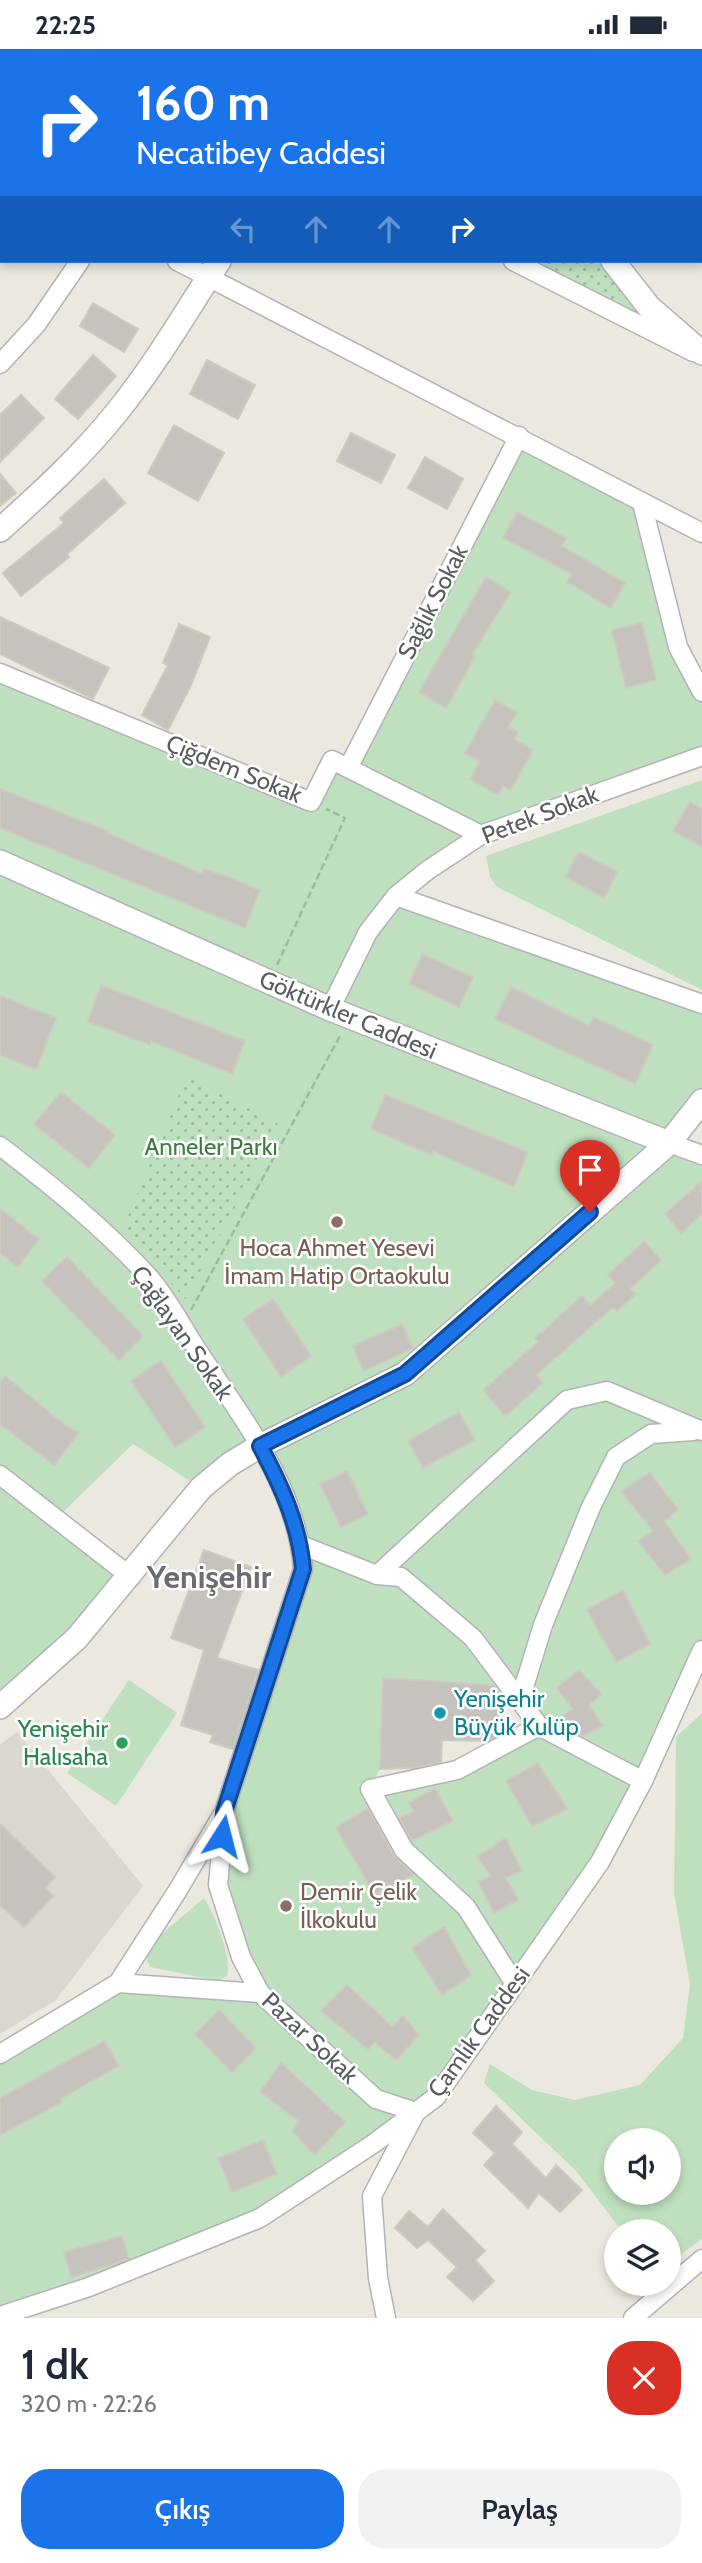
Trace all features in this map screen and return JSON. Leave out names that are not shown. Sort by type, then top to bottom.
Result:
[{"type":"street","points":[[0,363],[36,325],[79,263]]},
{"type":"street","points":[[186,263],[213,269],[702,534]]},
{"type":"street","points":[[517,263],[702,355]]},
{"type":"street","points":[[614,263],[649,307],[702,355]]},
{"type":"street","points":[[0,530],[72,463],[118,412],[213,269]]},
{"type":"street","name":"Sağlık Sokak","points":[[348,768],[519,436]]},
{"type":"street","points":[[642,503],[678,647],[702,692]]},
{"type":"street","name":"Çiğdem Sokak","points":[[0,673],[311,802],[331,760],[348,768]]},
{"type":"street","name":"Petek Sokak","points":[[340,1013],[368,932],[397,896],[428,870],[481,835],[702,756]]},
{"type":"street","points":[[348,768],[481,835]]},
{"type":"street","name":"Göktürkler Caddesi","points":[[0,862],[340,1013],[702,1155]]},
{"type":"street","points":[[397,896],[702,1004]]},
{"type":"street","points":[[0,1707],[77,1639],[131,1577],[201,1488],[230,1464],[260,1446],[405,1374],[669,1143],[702,1101]]},
{"type":"street","name":"Çağlayan Sokak","points":[[0,1146],[72,1202],[140,1268],[260,1446],[283,1489],[301,1545]]},
{"type":"street","points":[[377,1574],[567,1400],[607,1391],[702,1432]]},
{"type":"street","points":[[520,1700],[543,1625],[616,1457],[651,1434],[690,1430],[702,1432]]},
{"type":"street","points":[[0,1475],[131,1577]]},
{"type":"street","points":[[0,2054],[118,1983],[224,1812],[303,1569],[301,1545],[377,1574],[401,1577],[473,1638],[540,1725],[642,1781]]},
{"type":"street","name":"Çamlık Caddesi","points":[[0,2316],[89,2287],[260,2218],[436,2097],[600,1862],[642,1781],[702,1650]]},
{"type":"street","points":[[515,1984],[466,1907],[404,1850],[370,1789],[457,1770],[540,1725]]},
{"type":"street","name":"Pazar Sokak","points":[[224,1812],[218,1885],[241,1957],[260,1993],[376,2099],[416,2112]]},
{"type":"street","points":[[118,1983],[260,1993]]},
{"type":"street","points":[[386,2318],[377,2278],[372,2196],[416,2112]]},
{"type":"street","points":[[633,2318],[700,2265]]},
{"type":"path","points":[[269,982],[345,818],[311,802]]},
{"type":"path","points":[[182,1328],[340,1013]]},
{"type":"shaded area","points":[[17,1732],[143,1886],[56,2000],[0,2034],[0,1745]]},
{"type":"green space","points":[[517,263],[615,263],[677,334]]},
{"type":"green space","points":[[519,436],[642,503],[678,647],[702,692],[702,756],[481,835],[397,896],[702,1004],[702,1101],[669,1143],[702,1155],[702,1650],[643,1781],[436,2096],[260,2218],[0,2316],[0,2052],[118,1983],[259,1993],[218,1885],[224,1812],[303,1569],[260,1446],[201,1488],[133,1444],[56,1519],[131,1577],[0,1707],[0,673],[311,801],[332,760],[348,768]],"holes":[[[383,1678],[499,1685],[539,1726],[457,1770],[370,1788],[380,1769]]]},
{"type":"green space","points":[[702,780],[702,990],[497,887],[490,877],[486,856]]},
{"type":"green space","name":"Anneler Parkı","points":[[187,1076],[280,1125],[185,1299],[123,1228]]},
{"type":"green space","name":"Yenişehir Halısaha","points":[[129,1680],[177,1713],[116,1806],[67,1773]]},
{"type":"green space","points":[[702,1713],[702,2239],[681,2254],[681,2219],[613,2219],[576,2171],[484,2083],[490,2064],[532,2090],[575,2100],[640,2085],[683,2038],[690,1984],[674,1893],[676,1737]]},
{"type":"green space","points":[[204,1898],[225,1948],[227,1976],[219,1981],[150,1967],[145,1955],[158,1937]]},
{"type":"building","points":[[93,303],[138,329],[124,352],[80,326]]},
{"type":"building","points":[[93,355],[116,376],[78,419],[55,399]]},
{"type":"building","points":[[207,360],[255,385],[238,419],[190,394]]},
{"type":"building","points":[[21,395],[44,418],[0,462],[0,415]]},
{"type":"building","points":[[174,425],[224,453],[198,501],[148,473]]},
{"type":"building","points":[[351,433],[395,455],[381,483],[337,461]]},
{"type":"building","points":[[425,457],[463,479],[447,509],[408,488]]},
{"type":"building","points":[[0,474],[16,493],[0,506]]},
{"type":"building","points":[[104,479],[125,503],[67,554],[69,557],[21,596],[3,573],[64,523],[60,518]]},
{"type":"building","points":[[517,512],[566,538],[562,546],[625,583],[611,608],[567,582],[572,574],[503,538]]},
{"type":"building","points":[[486,577],[511,592],[472,655],[475,657],[446,708],[419,692]]},
{"type":"building","points":[[0,617],[109,668],[93,699],[0,654]]},
{"type":"building","points":[[642,623],[656,680],[626,688],[612,630]]},
{"type":"building","points":[[179,624],[210,637],[191,685],[168,730],[142,715],[168,665],[163,663]]},
{"type":"building","points":[[495,700],[517,712],[508,727],[518,732],[514,739],[533,750],[511,790],[503,786],[498,795],[470,779],[480,761],[465,753]]},
{"type":"building","points":[[0,789],[108,831],[107,833],[202,874],[204,868],[260,890],[245,928],[0,828]]},
{"type":"building","points":[[690,802],[702,809],[702,847],[673,831]]},
{"type":"building","points":[[579,852],[617,872],[604,898],[565,877]]},
{"type":"building","points":[[422,954],[473,977],[459,1007],[409,984]]},
{"type":"building","points":[[101,985],[245,1041],[232,1074],[151,1041],[150,1045],[88,1022]]},
{"type":"building","points":[[511,987],[589,1026],[593,1017],[653,1045],[635,1084],[495,1019]]},
{"type":"building","points":[[0,996],[56,1018],[36,1069],[0,1055]]},
{"type":"building","points":[[61,1092],[115,1135],[89,1168],[34,1124]]},
{"type":"building","points":[[385,1095],[528,1152],[514,1187],[433,1151],[432,1155],[371,1129]]},
{"type":"building","points":[[702,1181],[702,1214],[681,1233],[665,1214]]},
{"type":"building","points":[[0,1209],[39,1239],[18,1267],[0,1253]]},
{"type":"building","points":[[644,1241],[661,1260],[630,1289],[636,1294],[617,1311],[613,1307],[536,1375],[543,1383],[505,1416],[483,1390],[538,1342],[535,1338],[582,1296],[591,1305],[615,1283],[608,1275]]},
{"type":"building","points":[[67,1257],[143,1336],[119,1360],[42,1281]]},
{"type":"building","points":[[273,1299],[311,1356],[281,1377],[243,1319]]},
{"type":"building","points":[[402,1324],[413,1348],[364,1371],[353,1346]]},
{"type":"building","points":[[161,1361],[205,1427],[175,1447],[131,1381]]},
{"type":"building","points":[[5,1376],[65,1425],[79,1432],[54,1465],[0,1424],[0,1383]]},
{"type":"building","points":[[459,1412],[475,1440],[423,1468],[408,1441]]},
{"type":"building","points":[[347,1471],[368,1514],[341,1527],[320,1484]]},
{"type":"building","points":[[650,1473],[678,1510],[664,1521],[691,1559],[665,1575],[638,1541],[653,1531],[621,1491]]},
{"type":"building","points":[[204,1550],[251,1567],[217,1658],[258,1670],[233,1749],[210,1742],[213,1735],[181,1725],[204,1650],[171,1638]]},
{"type":"building","points":[[623,1590],[650,1644],[616,1662],[587,1610]]},
{"type":"building","points":[[579,1670],[601,1694],[589,1705],[603,1726],[583,1736],[571,1730],[562,1716],[573,1709],[557,1688]]},
{"type":"building","name":"Yenişehir Büyük Kulüp","points":[[383,1678],[494,1685],[499,1692],[497,1736],[487,1741],[442,1740],[441,1762],[413,1768],[380,1769]]},
{"type":"building","points":[[538,1763],[567,1809],[532,1826],[506,1781]]},
{"type":"building","points":[[435,1788],[453,1821],[412,1841],[399,1818],[414,1811],[409,1803]]},
{"type":"building","points":[[368,1808],[394,1856],[414,1874],[375,1895],[336,1828]]},
{"type":"building","points":[[0,1824],[55,1877],[45,1888],[53,1896],[24,1927],[0,1905]]},
{"type":"building","points":[[506,1838],[522,1871],[506,1878],[518,1900],[494,1913],[478,1882],[491,1876],[477,1857]]},
{"type":"building","points":[[444,1927],[471,1975],[442,1995],[412,1948]]},
{"type":"building","points":[[347,1985],[393,2027],[403,2016],[419,2035],[396,2060],[375,2042],[368,2049],[321,2011]]},
{"type":"building","points":[[219,2010],[256,2048],[232,2072],[195,2034]]},
{"type":"building","points":[[104,2041],[119,2066],[60,2099],[62,2102],[0,2135],[0,2098]]},
{"type":"building","points":[[281,2063],[345,2122],[315,2155],[293,2132],[299,2121],[260,2092]]},
{"type":"building","points":[[496,2106],[522,2132],[512,2144],[546,2178],[556,2165],[582,2190],[560,2212],[539,2193],[528,2208],[484,2165],[495,2153],[473,2133]]},
{"type":"building","points":[[263,2140],[277,2174],[232,2192],[218,2158]]},
{"type":"building","points":[[443,2209],[485,2251],[475,2260],[494,2281],[473,2301],[447,2277],[457,2267],[428,2240],[417,2248],[395,2228],[409,2211],[428,2227]]},
{"type":"building","points":[[122,2236],[129,2259],[71,2277],[64,2252]]},
{"type":"place","name":"Hoca Ahmet Yesevi İmam Hatip Ortaokulu","points":[[337,1222]]},
{"type":"place","name":"Yenişehir Büyük Kulüp","points":[[440,1713]]},
{"type":"place","name":"Yenişehir Halısaha","points":[[122,1743]]},
{"type":"place","name":"Demir Çelik İlkokulu","points":[[286,1906]]},
{"type":"district","name":"Yenişehir","points":[[209,1577]]},
{"type":"route","points":[[222,1836],[224,1812],[303,1569],[301,1545],[283,1489],[260,1446],[405,1374],[590,1212]]}]
